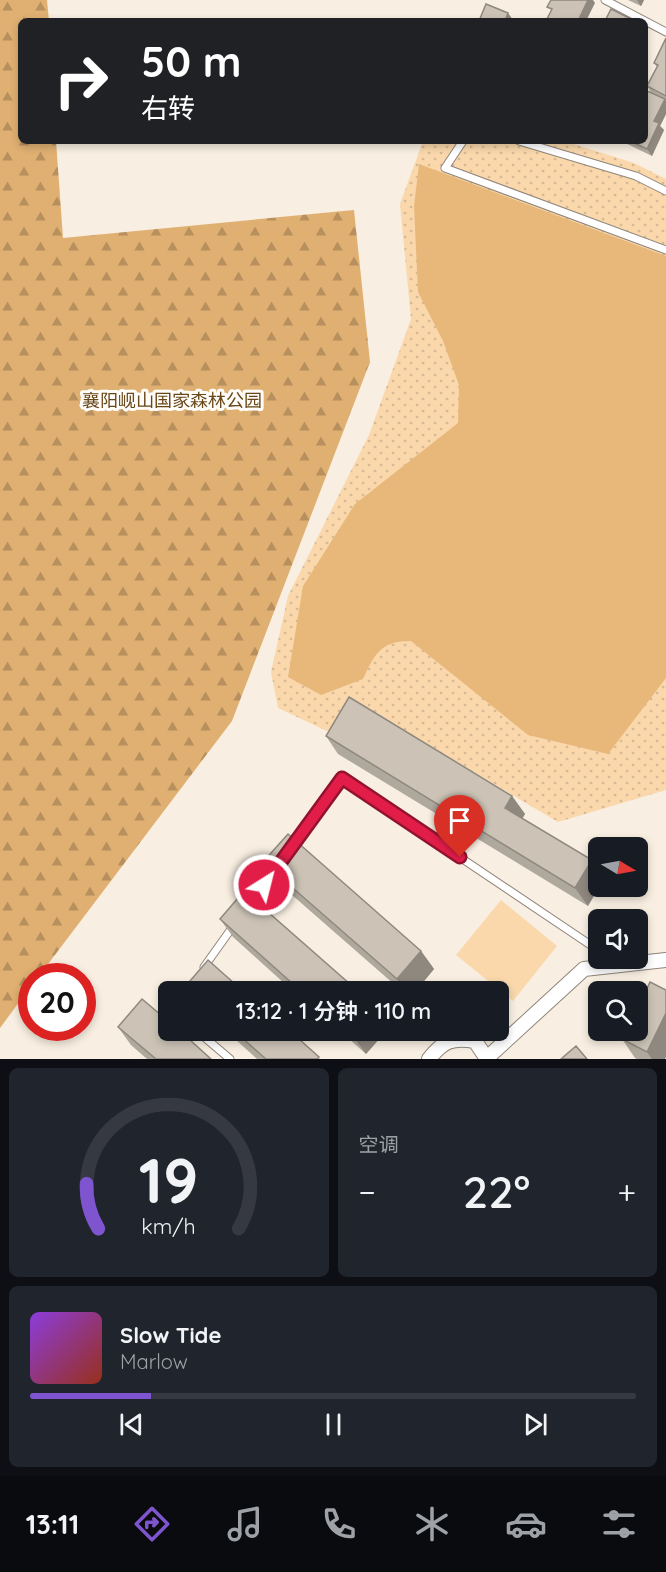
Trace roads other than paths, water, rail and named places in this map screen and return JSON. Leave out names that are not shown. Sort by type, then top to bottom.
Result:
[{"type":"street","points":[[648,958],[664,956]]},
{"type":"street","points":[[429,1059],[443,1042],[458,1038],[475,1041],[487,1058],[584,969],[588,968]]},
{"type":"lane","points":[[605,0],[639,18]]},
{"type":"lane","points":[[648,23],[666,32]]},
{"type":"lane","points":[[460,144],[445,168],[666,250]]},
{"type":"lane","points":[[529,144],[636,176],[666,191]]},
{"type":"lane","points":[[288,852],[342,778],[588,943]]},
{"type":"lane","points":[[200,973],[281,861]]},
{"type":"lane","points":[[209,1041],[230,1059]]},
{"type":"park label","name":"襄阳岘山国家森林公园","points":[[172,400]]}]
